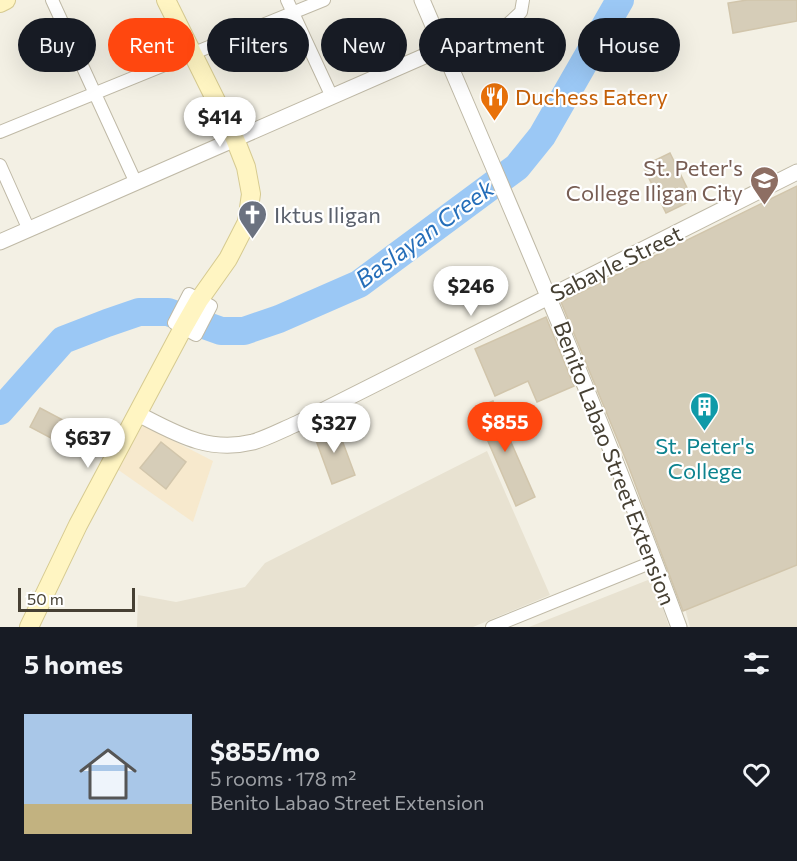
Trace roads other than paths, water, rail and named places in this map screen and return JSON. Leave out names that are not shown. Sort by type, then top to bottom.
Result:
[{"type":"main road","points":[[0,3],[6,0]]},
{"type":"main road","points":[[166,0],[175,18]]},
{"type":"main road","points":[[29,627],[78,525],[183,328],[228,259],[247,222],[251,194],[246,167],[235,139],[195,58]]},
{"type":"street","points":[[52,0],[136,183]]},
{"type":"street","points":[[287,0],[332,97]]},
{"type":"street","points":[[195,53],[324,0]]},
{"type":"street","name":"Benito Labao Street Extension","points":[[422,0],[430,18]]},
{"type":"street","points":[[513,18],[522,6]]},
{"type":"street","points":[[0,242],[419,59]]},
{"type":"street","points":[[0,132],[148,72]]},
{"type":"street","name":"Benito Labao Street Extension","points":[[453,72],[549,296],[679,627]]},
{"type":"street","points":[[0,165],[29,230]]},
{"type":"street","name":"Sabayle Street","points":[[138,414],[199,443],[226,446],[254,441],[306,418],[797,172]]},
{"type":"street","points":[[492,627],[655,561]]},
{"type":"waterway","name":"Baslayan Creek","points":[[0,411],[63,340],[107,323],[139,312],[168,312],[221,331],[244,331],[279,319],[359,284],[517,167],[542,136],[620,0]]},
{"type":"place","name":"Duchess Eatery","points":[[494,122]]},
{"type":"place","name":"St. Peter's College Iligan City","points":[[764,206]]},
{"type":"place","name":"Iktus Iligan","points":[[253,240]]},
{"type":"place","name":"St. Peter's College","points":[[705,432]]}]
